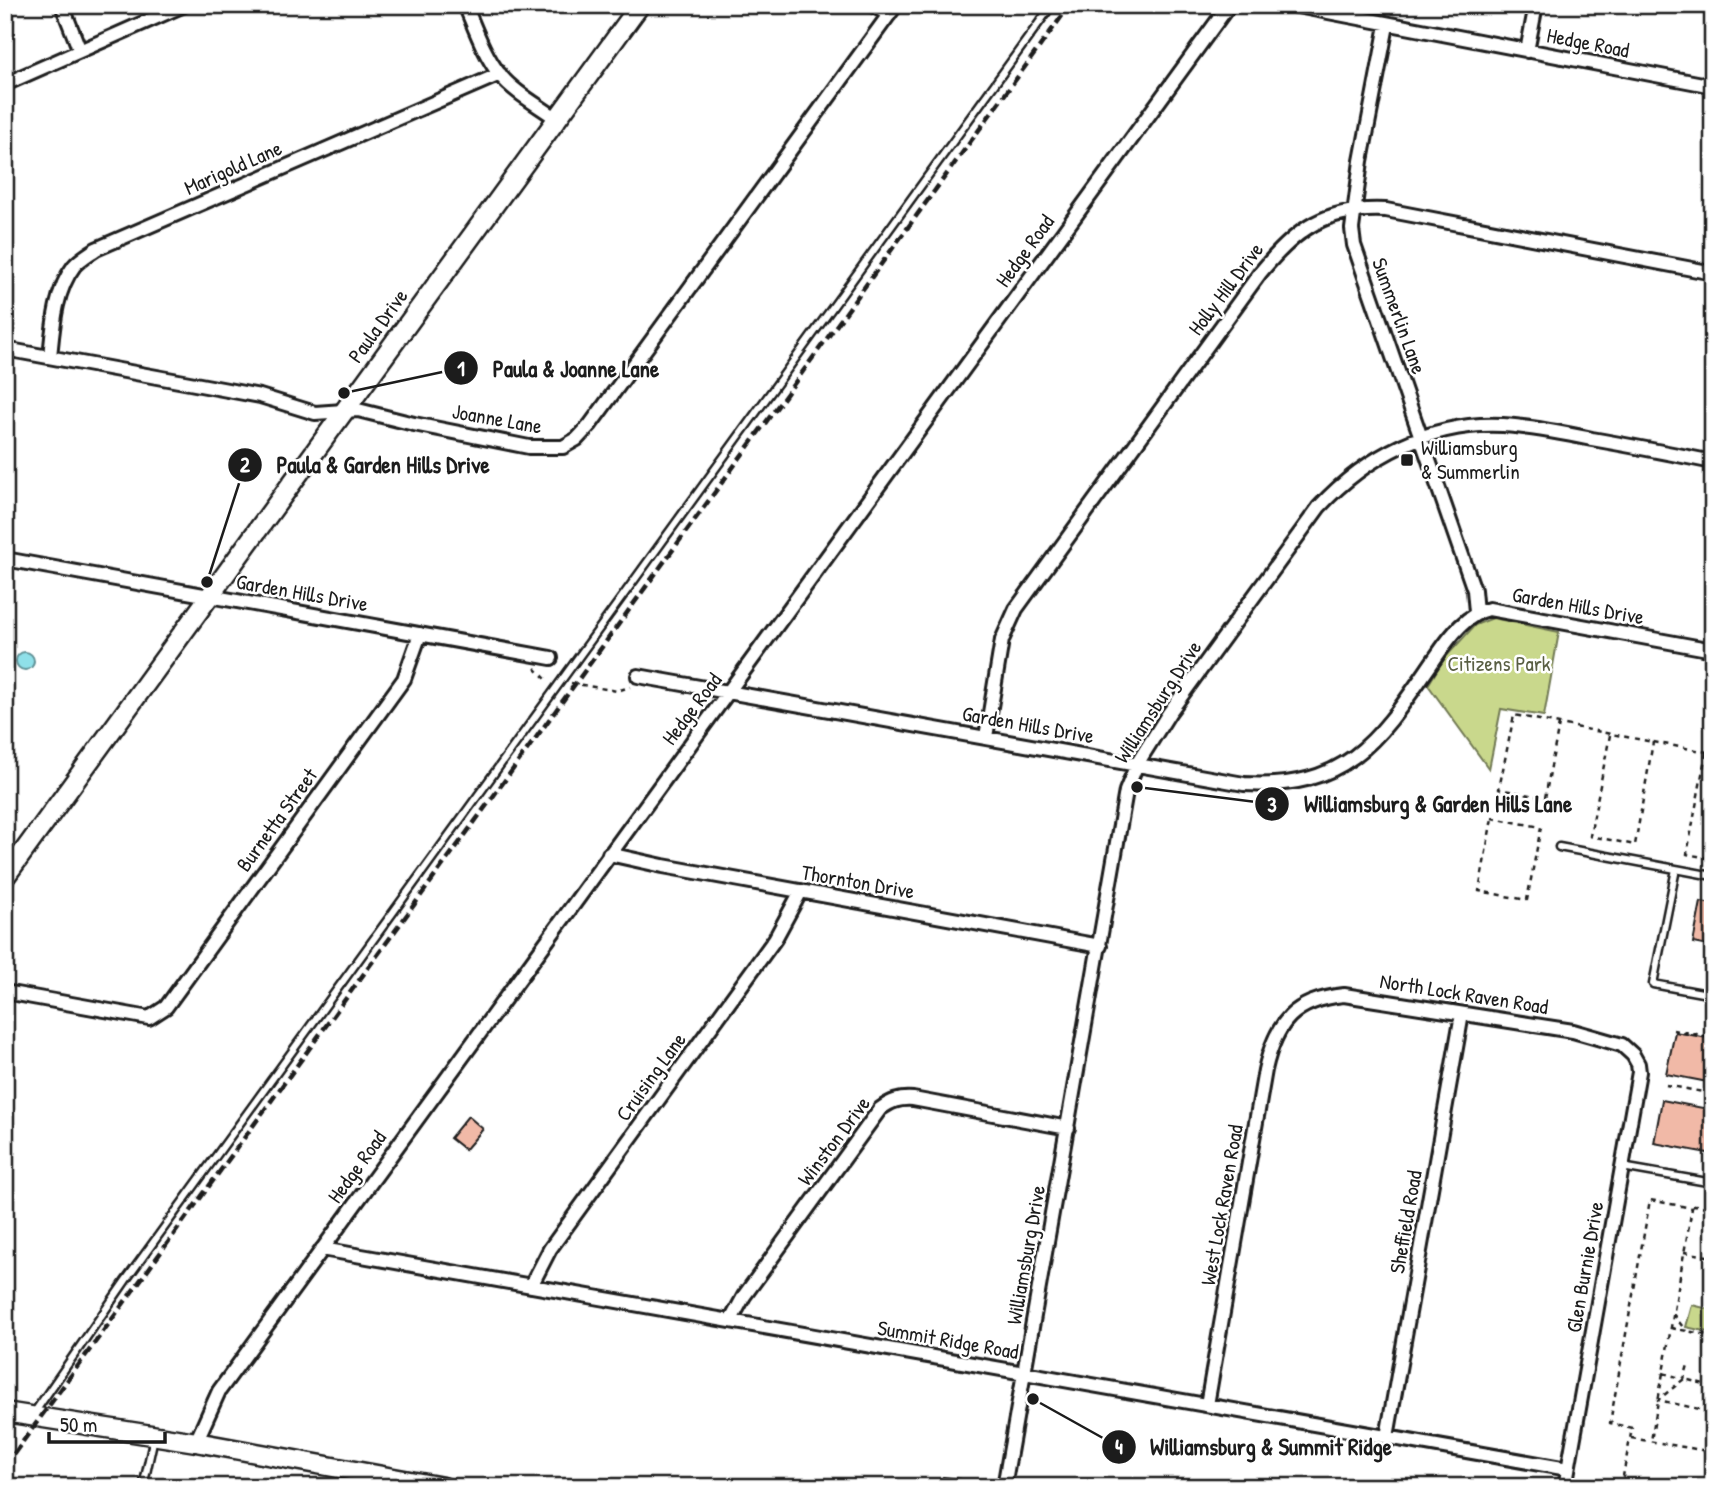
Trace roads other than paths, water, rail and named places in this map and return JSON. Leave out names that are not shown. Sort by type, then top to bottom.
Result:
[{"type":"street","points":[[61,5],[80,51]]},
{"type":"street","points":[[5,84],[184,5]]},
{"type":"street","points":[[465,5],[484,48],[500,74],[513,88],[557,119]]},
{"type":"street","name":"Paula Drive","points":[[5,877],[640,5]]},
{"type":"street","points":[[873,5],[893,10]]},
{"type":"street","name":"Hedge Road","points":[[196,1442],[219,1391],[1229,5]]},
{"type":"street","name":"Hedge Road","points":[[1292,5],[1713,86]]},
{"type":"street","points":[[1527,51],[1536,5]]},
{"type":"street","name":"Joanne Lane","points":[[5,349],[260,396],[315,412],[358,410],[529,447],[563,447],[577,439],[590,425],[893,10]]},
{"type":"street","name":"Summerlin Lane","points":[[1387,25],[1353,211],[1354,245],[1474,590],[1476,612]]},
{"type":"street","name":"Marigold Lane","points":[[50,357],[58,302],[67,279],[75,265],[96,249],[500,74]]},
{"type":"street","name":"Holly Hill Drive","points":[[986,737],[1002,640],[1016,609],[1280,249],[1296,234],[1335,214],[1386,210],[1713,273]]},
{"type":"street","name":"Williamsburg Drive","points":[[1004,1487],[1126,791],[1137,764],[1169,713],[1319,507],[1346,480],[1370,462],[1422,437],[1474,426],[1536,428],[1713,462]]},
{"type":"street","name":"Garden Hills Drive","points":[[5,559],[551,659]]},
{"type":"street","name":"Garden Hills Drive","points":[[641,677],[1244,784],[1271,786],[1295,783],[1327,773],[1353,758],[1370,744],[1394,716],[1449,638],[1476,612],[1489,609],[1713,650]]},
{"type":"street","name":"Burnetta Street","points":[[5,992],[149,1018],[166,1007],[404,679],[420,634]]},
{"type":"street","name":"Thornton Drive","points":[[609,854],[1100,946]]},
{"type":"street","name":"Cruising Lane","points":[[531,1286],[550,1249],[775,939],[801,891]]},
{"type":"street","name":"North Lock Raven Road","points":[[1288,1017],[1312,1002],[1344,995],[1573,1031],[1622,1045],[1633,1055]]},
{"type":"street","name":"Sheffield Road","points":[[1387,1437],[1462,1014]]},
{"type":"street","name":"West Lock Raven Road","points":[[1207,1405],[1265,1070],[1276,1032],[1288,1017]]},
{"type":"street","name":"Glen Burnie Drive","points":[[1565,1487],[1639,1072],[1633,1055]]},
{"type":"street","name":"Winston Drive","points":[[731,1320],[744,1296],[880,1109],[890,1101],[913,1099],[1068,1128]]},
{"type":"street","name":"Summit Ridge Road","points":[[322,1249],[1568,1469]]},
{"type":"street","points":[[5,1412],[196,1442],[368,1480],[443,1487]]},
{"type":"lane","points":[[32,1417],[134,1269],[1052,5]]},
{"type":"lane","points":[[1559,847],[1713,876]]},
{"type":"lane","points":[[1676,869],[1653,984],[1713,995]]},
{"type":"lane","points":[[1622,1167],[1713,1183]]},
{"type":"lane","points":[[143,1487],[154,1436]]},
{"type":"lane","points":[[70,1487],[75,1487]]},
{"type":"water","points":[[25,652],[31,655],[34,661],[31,667],[25,670],[19,667],[16,661],[19,655]]},
{"type":"railway","points":[[5,1466],[1070,5]]},
{"type":"place","name":"Paula & Joanne Lane","points":[[344,393]]},
{"type":"place","name":"Williamsburg & Summerlin","points":[[1407,460]]},
{"type":"place","name":"Paula & Garden Hills Drive","points":[[207,582]]},
{"type":"place","name":"Williamsburg & Garden Hills Lane","points":[[1137,787]]},
{"type":"place","name":"Williamsburg & Summit Ridge","points":[[1033,1399]]},
{"type":"park label","name":"Citizens Park","points":[[1499,664]]}]
